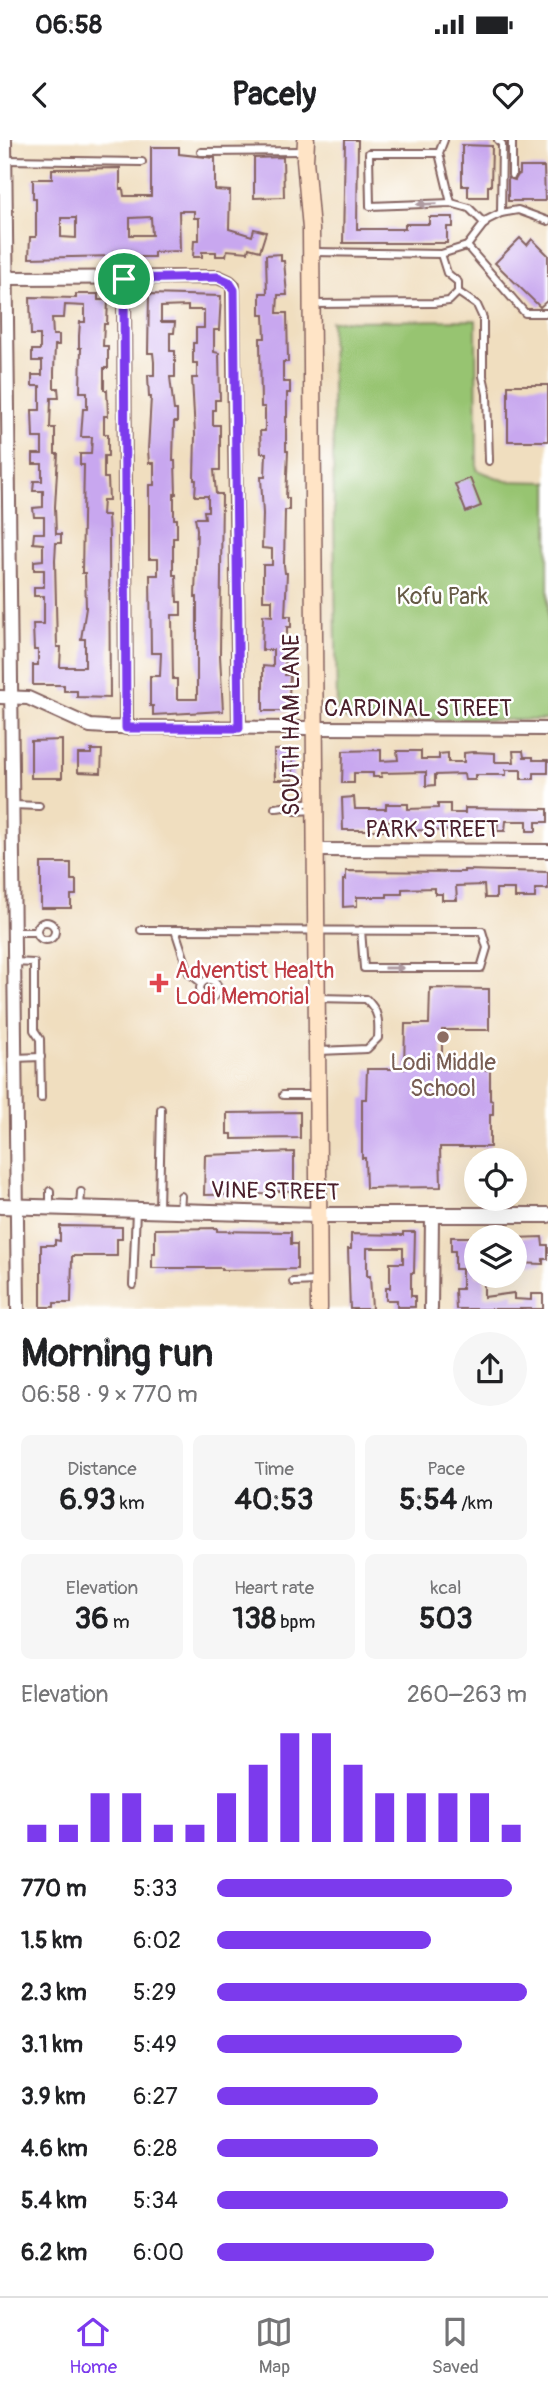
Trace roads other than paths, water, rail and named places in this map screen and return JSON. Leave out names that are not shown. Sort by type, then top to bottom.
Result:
[{"type":"main road","name":"SOUTH HAM LANE","points":[[305,146],[312,252],[319,1309]]},
{"type":"street","points":[[5,140],[6,697],[13,805],[18,1309]]},
{"type":"street","points":[[7,278],[218,277],[229,282],[234,290],[239,728]]},
{"type":"street","points":[[124,279],[126,728]]},
{"type":"street","name":"CARDINAL STREET","points":[[6,697],[28,698],[90,726],[548,729]]},
{"type":"street","name":"PARK STREET","points":[[315,850],[548,851]]},
{"type":"street","points":[[0,957],[14,960]]},
{"type":"street","points":[[0,1088],[15,1088]]},
{"type":"street","name":"VINE STREET","points":[[0,1206],[159,1210],[181,1204],[318,1215],[548,1215]]},
{"type":"street","points":[[431,1309],[432,1216]]},
{"type":"lane","points":[[444,140],[439,153],[451,203]]},
{"type":"lane","points":[[498,140],[502,144],[501,212]]},
{"type":"lane","points":[[512,140],[512,175]]},
{"type":"lane","points":[[201,152],[305,146]]},
{"type":"lane","points":[[439,153],[369,152],[370,206],[451,203],[469,208],[485,224]]},
{"type":"lane","points":[[5,160],[142,162]]},
{"type":"lane","points":[[512,201],[512,211]]},
{"type":"lane","points":[[312,252],[441,254],[467,246],[487,220],[501,212],[518,210],[548,221]]},
{"type":"lane","points":[[467,246],[525,313],[548,313]]},
{"type":"lane","points":[[312,304],[449,301],[458,292],[458,282],[447,272],[441,254]]},
{"type":"lane","points":[[458,292],[477,305],[483,318],[483,376],[487,394],[489,461]]},
{"type":"lane","points":[[13,805],[39,806]]},
{"type":"lane","points":[[275,808],[289,807],[296,811],[314,806]]},
{"type":"lane","points":[[46,923],[58,931],[46,940],[40,938],[37,932],[40,925],[46,923]]},
{"type":"lane","points":[[141,930],[361,930],[482,931],[486,948],[481,968],[364,968],[361,930]]},
{"type":"lane","points":[[175,930],[190,973],[202,983]]},
{"type":"lane","points":[[14,932],[37,932]]},
{"type":"lane","points":[[14,960],[34,963],[34,1030],[40,1039],[41,1098]]},
{"type":"lane","points":[[208,980],[215,982],[218,992],[210,998],[201,993],[202,983],[208,980]]},
{"type":"lane","points":[[316,998],[366,999],[374,1007],[379,1019],[378,1038],[368,1049],[317,1051]]},
{"type":"lane","points":[[14,1030],[34,1030]]},
{"type":"lane","points":[[14,1058],[41,1057]]},
{"type":"lane","points":[[283,1095],[317,1095]]},
{"type":"lane","points":[[159,1210],[161,1109]]},
{"type":"lane","points":[[50,1191],[50,1207]]},
{"type":"lane","points":[[80,1208],[81,1192]]},
{"type":"lane","points":[[133,1285],[136,1209]]},
{"type":"lane","points":[[293,1282],[319,1281]]},
{"type":"place","name":"Adventist Health Lodi Memorial","points":[[159,983]]},
{"type":"place","name":"Lodi Middle School","points":[[443,1037]]},
{"type":"park label","name":"Kofu Park","points":[[442,596]]}]
